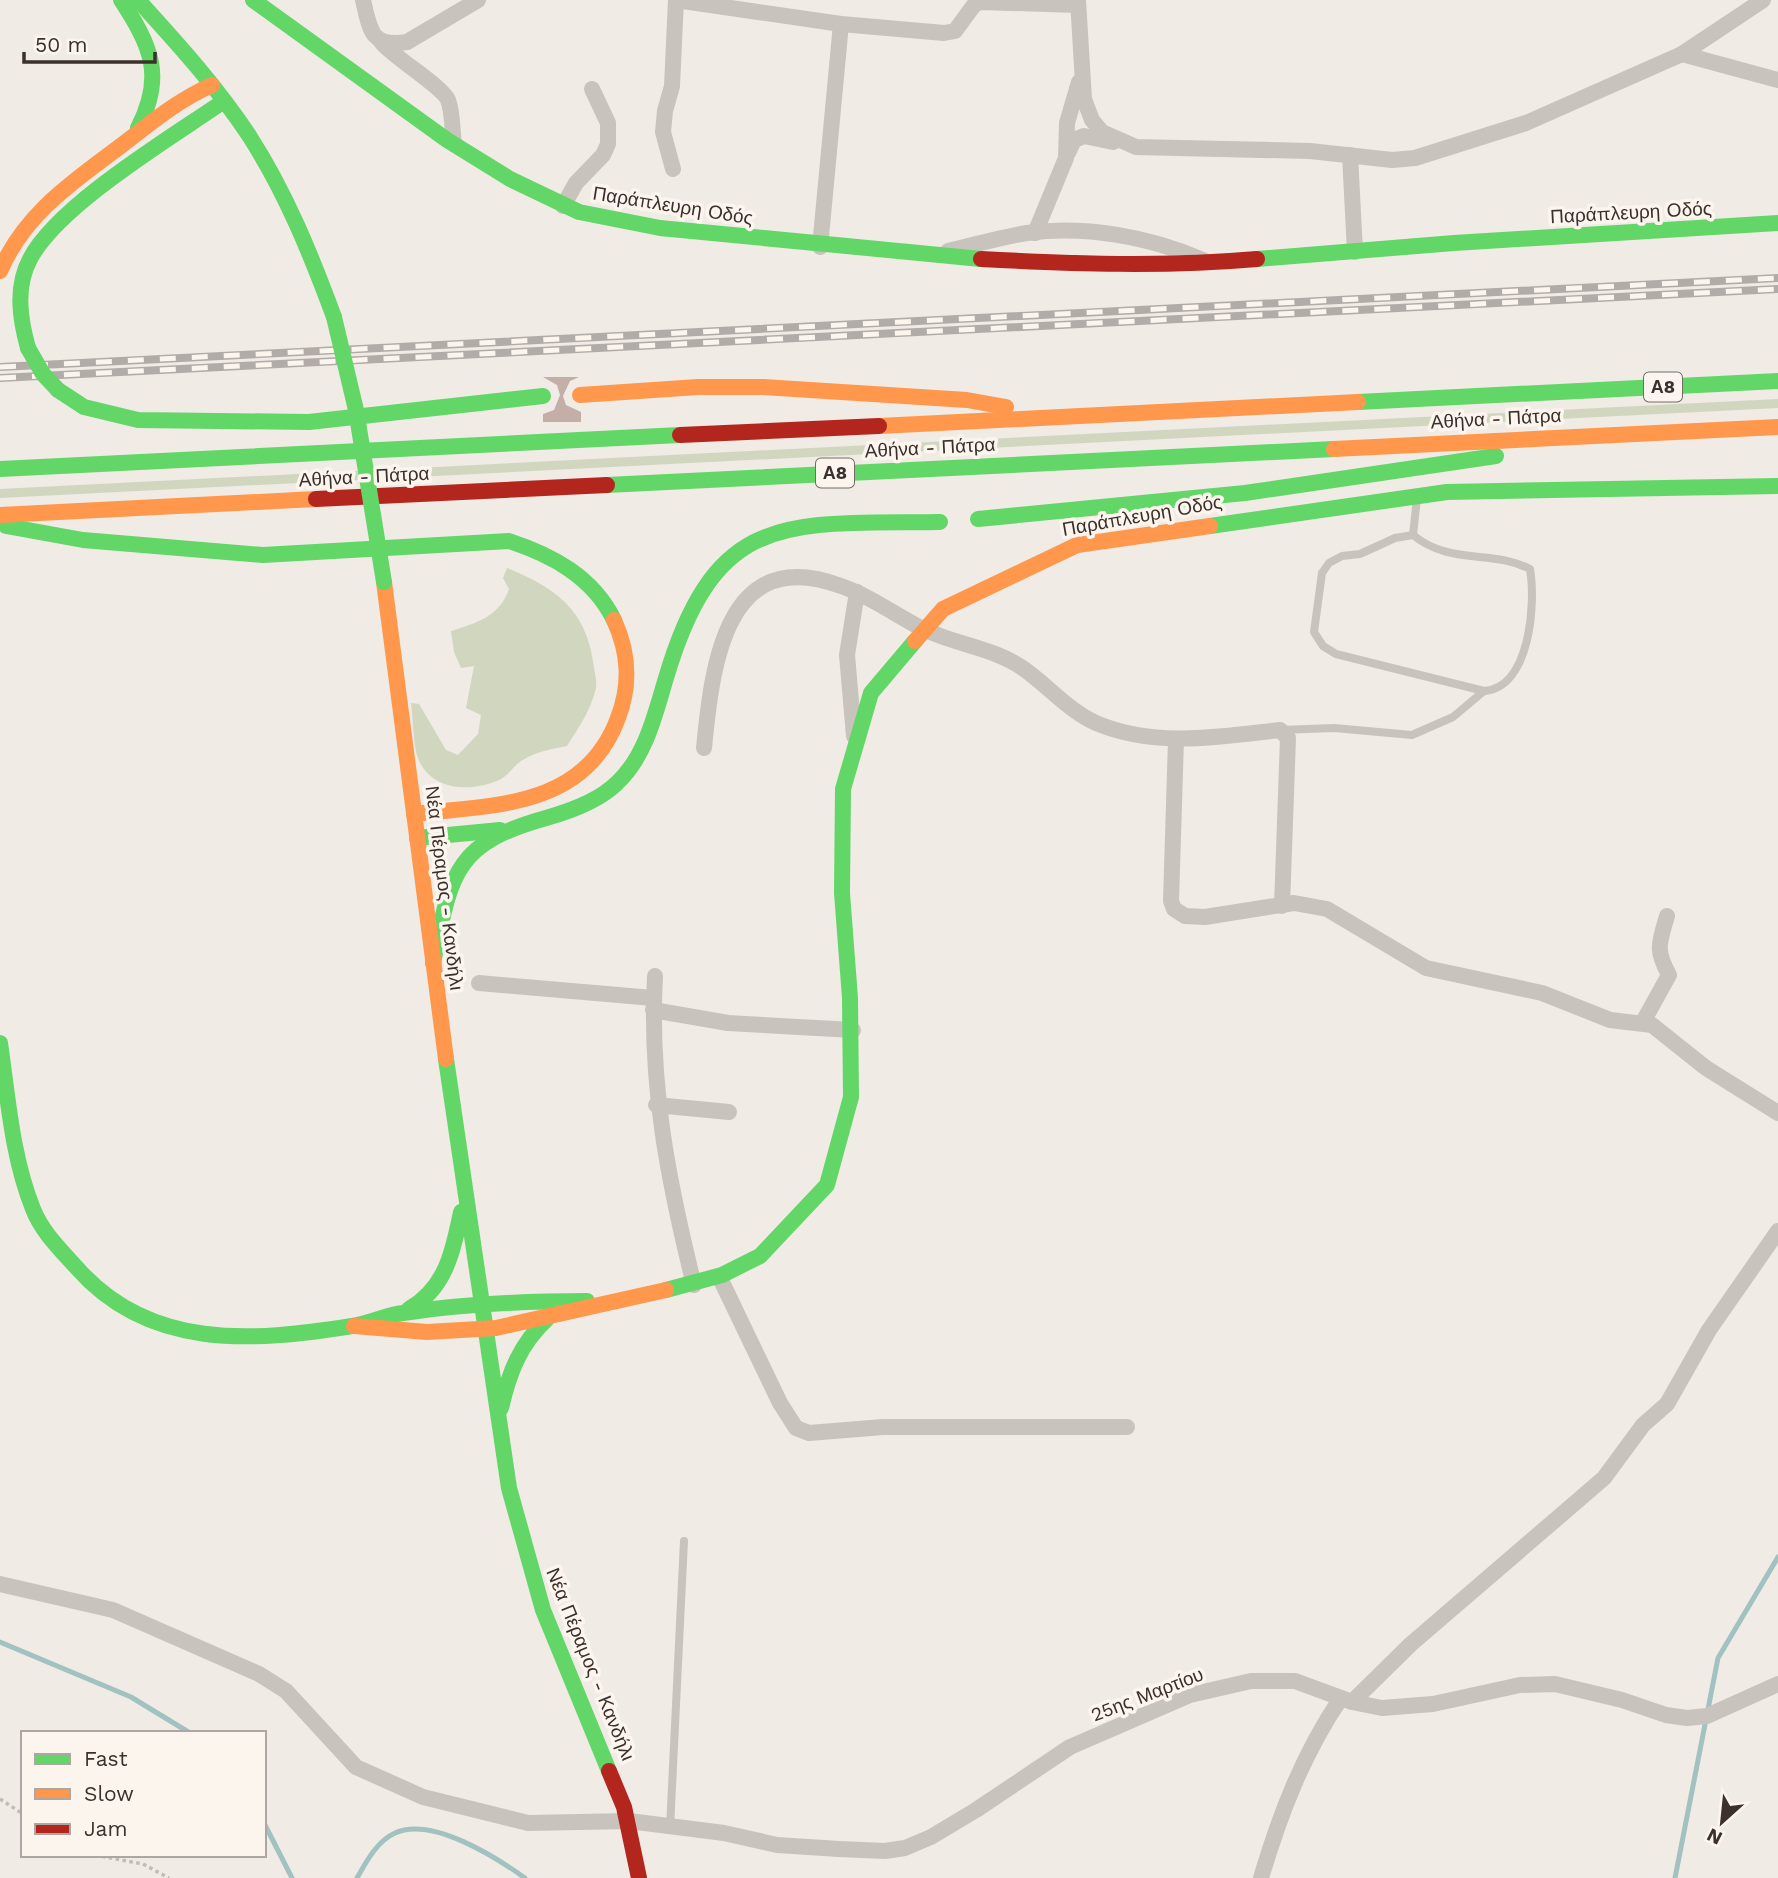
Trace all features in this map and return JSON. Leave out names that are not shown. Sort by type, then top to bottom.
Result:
[{"type":"main road","points":[[121,0],[144,41],[154,67],[153,98],[131,138]]},
{"type":"main road","name":"Νέα Πέραμος - Κανδήλι","points":[[138,0],[224,101],[283,194],[313,260],[334,317],[356,410],[384,582],[464,1199],[509,1489],[543,1610],[598,1737],[628,1821],[639,1878]]},
{"type":"main road","name":"Παράπλευρη Οδός","points":[[253,0],[454,144],[510,179],[563,206],[628,223],[820,247],[1069,264],[1210,263],[1778,223]]},
{"type":"main road","points":[[0,271],[12,246],[32,218],[64,189],[178,100],[212,85]]},
{"type":"main road","points":[[224,101],[81,206],[43,239],[31,257],[19,292],[19,309],[28,348],[43,374],[58,390],[84,407],[123,418],[309,422],[543,396]]},
{"type":"main road","name":"Αθήνα - Πάτρα","points":[[0,469],[1778,381]]},
{"type":"main road","points":[[580,395],[698,387],[763,387],[967,400],[1062,416]]},
{"type":"main road","name":"Αθήνα - Πάτρα","points":[[0,516],[1778,426]]},
{"type":"main road","points":[[978,519],[1245,494],[1670,430]]},
{"type":"main road","name":"Παράπλευρη Οδός","points":[[354,1326],[433,1335],[547,1319],[601,1302],[694,1285],[719,1276],[760,1256],[799,1224],[828,1184],[850,1118],[853,1030],[839,853],[842,788],[853,736],[883,675],[921,628],[986,580],[1041,556],[1077,545],[1417,495],[1481,490],[1664,491],[1778,486]]},
{"type":"main road","points":[[433,963],[446,900],[459,870],[481,844],[513,828],[585,803],[612,788],[623,777],[649,734],[691,606],[709,576],[738,547],[762,535],[808,525],[940,522]]},
{"type":"main road","points":[[0,525],[96,541],[263,555],[509,541],[537,549],[577,573],[605,601],[615,617],[627,658],[626,701],[610,738],[587,767],[553,791],[510,804],[414,814]]},
{"type":"main road","points":[[417,838],[513,828]]},
{"type":"main road","name":"Παράπλευρη Οδός","points":[[0,1043],[16,1150],[33,1209],[62,1255],[97,1291],[152,1322],[213,1337],[246,1338],[354,1326],[399,1313],[520,1299],[601,1302]]},
{"type":"main road","points":[[399,1313],[419,1305],[440,1284],[453,1251],[464,1199]]},
{"type":"main road","points":[[498,1421],[508,1376],[521,1344],[547,1319]]},
{"type":"street","points":[[363,0],[373,35],[404,65],[442,91],[450,107],[454,144]]},
{"type":"street","points":[[382,43],[407,42],[478,0]]},
{"type":"street","points":[[673,169],[663,132],[672,86],[676,0],[745,6],[841,24],[944,33],[955,32],[974,5],[981,2],[1078,3],[1081,76],[1092,120],[1102,132],[1136,147]]},
{"type":"street","points":[[1035,233],[1074,140],[1084,136],[1136,147],[1350,155],[1392,160],[1415,158],[1525,123],[1682,54],[1763,0]]},
{"type":"street","points":[[820,247],[841,24]]},
{"type":"street","points":[[1682,54],[1778,80]]},
{"type":"street","points":[[1066,158],[1067,123],[1081,76]]},
{"type":"street","points":[[563,206],[576,183],[603,155],[608,144],[608,124],[592,89]]},
{"type":"street","points":[[1350,155],[1355,252]]},
{"type":"street","points":[[928,256],[1035,233],[1125,236],[1158,242],[1210,263]]},
{"type":"street","points":[[704,748],[710,691],[735,612],[748,594],[762,584],[808,578],[840,585],[921,628],[1023,668],[1051,692],[1095,722],[1126,732],[1176,740],[1280,730],[1288,738],[1282,906]]},
{"type":"street","points":[[853,736],[847,655],[857,593]]},
{"type":"street","points":[[1176,740],[1171,901],[1174,909],[1185,916],[1205,917],[1294,903],[1327,909],[1426,968],[1542,993],[1610,1020],[1643,1022],[1660,1030],[1724,1080],[1778,1113]]},
{"type":"street","points":[[1643,1022],[1669,975],[1659,958],[1658,949],[1667,916]]},
{"type":"street","points":[[655,976],[653,1004],[656,1105],[671,1191],[694,1285]]},
{"type":"street","points":[[479,983],[653,1004],[727,1023],[853,1030]]},
{"type":"street","points":[[656,1105],[729,1112]]},
{"type":"street","points":[[1261,1878],[1283,1807],[1315,1736],[1346,1700],[1604,1478],[1643,1425],[1667,1404],[1709,1330],[1778,1231]]},
{"type":"street","points":[[719,1276],[780,1403],[796,1429],[809,1433],[883,1427],[1127,1427]]},
{"type":"street","name":"25ης Μαρτίου","points":[[0,1584],[113,1610],[259,1674],[286,1691],[356,1767],[424,1797],[528,1822],[628,1821],[670,1828],[724,1832],[776,1845],[885,1851],[905,1848],[931,1837],[976,1810],[1070,1747],[1190,1695],[1251,1681],[1295,1681],[1346,1700],[1382,1708],[1406,1707],[1520,1685],[1555,1684],[1622,1700],[1666,1715],[1687,1718],[1707,1716],[1778,1684]]},
{"type":"lane","points":[[1413,535],[1417,495]]},
{"type":"lane","points":[[1413,535],[1441,552],[1514,560],[1530,569],[1533,586],[1522,659],[1516,674],[1507,684],[1497,690],[1484,691],[1336,654],[1323,646],[1314,632],[1317,588],[1328,563],[1395,538],[1413,535]]},
{"type":"lane","points":[[1280,730],[1334,728],[1412,736],[1453,717],[1484,691]]},
{"type":"lane","points":[[670,1828],[684,1541]]},
{"type":"path","points":[[0,1798],[21,1813]]},
{"type":"path","points":[[106,1857],[143,1864],[169,1878]]},
{"type":"green space","points":[[1778,399],[1778,408],[0,498],[0,489]]},
{"type":"green space","points":[[507,568],[553,592],[575,613],[589,643],[595,675],[594,696],[567,746],[526,758],[504,777],[489,784],[476,787],[451,786],[429,775],[421,765],[416,752],[411,703],[419,704],[446,750],[458,755],[478,734],[481,715],[466,708],[474,666],[461,668],[454,652],[451,631],[486,617],[500,606],[509,589],[503,578]]},
{"type":"building","points":[[543,377],[579,377],[570,381],[563,396],[566,405],[581,412],[581,422],[543,422],[543,414],[554,410],[560,395],[557,385]]},
{"type":"waterway","points":[[1675,1878],[1718,1658],[1778,1557]]},
{"type":"waterway","points":[[0,1642],[131,1697],[187,1731]]},
{"type":"waterway","points":[[266,1827],[292,1878]]},
{"type":"waterway","points":[[357,1878],[383,1841],[395,1833],[410,1829],[445,1834],[481,1850],[525,1878]]},
{"type":"railway","points":[[0,367],[1778,278]]},
{"type":"railway","points":[[0,378],[1778,289]]},
{"type":"traffic: fast","points":[[121,0],[140,32],[151,62],[151,93],[138,128]]},
{"type":"traffic: fast","points":[[138,0],[211,84],[250,137],[297,225],[334,317]]},
{"type":"traffic: fast","points":[[253,0],[447,140],[510,179],[579,212],[660,228],[981,259]]},
{"type":"traffic: fast","points":[[28,348],[20,303],[22,281],[30,259],[44,238],[118,173],[224,101]]},
{"type":"traffic: fast","points":[[1257,259],[1454,243],[1778,223]]},
{"type":"traffic: fast","points":[[334,317],[356,410],[384,582]]},
{"type":"traffic: fast","points":[[28,348],[43,374],[58,390]]},
{"type":"traffic: fast","points":[[1358,402],[1778,381]]},
{"type":"traffic: fast","points":[[58,390],[84,407],[138,420],[309,422],[543,396]]},
{"type":"traffic: fast","points":[[0,469],[680,435]]},
{"type":"traffic: fast","points":[[607,485],[1334,449]]},
{"type":"traffic: fast","points":[[978,519],[1245,493],[1496,456]]},
{"type":"traffic: fast","points":[[1210,526],[1447,492],[1778,486]]},
{"type":"traffic: fast","points":[[433,963],[452,885],[461,867],[474,852],[492,839],[515,828],[584,805],[610,789],[627,772],[648,734],[686,623],[708,583],[734,555],[764,537],[799,528],[840,523],[940,522]]},
{"type":"traffic: fast","points":[[6,526],[83,540],[263,555],[509,541],[541,553],[570,570],[595,591],[614,620]]},
{"type":"traffic: fast","points":[[666,1290],[722,1275],[760,1256],[827,1185],[851,1097],[850,998],[842,893],[843,789],[871,693],[915,641]]},
{"type":"traffic: fast","points":[[417,838],[500,830]]},
{"type":"traffic: fast","points":[[0,1043],[15,1148],[26,1189],[41,1225],[77,1268],[105,1295],[136,1314],[169,1327],[204,1334],[277,1335],[358,1325],[396,1314],[449,1307],[587,1301]]},
{"type":"traffic: fast","points":[[446,1059],[509,1488],[543,1610],[609,1771]]},
{"type":"traffic: fast","points":[[409,1309],[422,1300],[440,1279],[451,1254],[461,1212]]},
{"type":"traffic: fast","points":[[501,1408],[517,1360],[547,1319]]},
{"type":"traffic: slow","points":[[0,271],[23,232],[52,200],[165,112],[212,85]]},
{"type":"traffic: slow","points":[[580,395],[698,387],[763,387],[967,400],[1006,407]]},
{"type":"traffic: slow","points":[[879,426],[1358,402]]},
{"type":"traffic: slow","points":[[1334,449],[1778,427]]},
{"type":"traffic: slow","points":[[0,515],[316,499]]},
{"type":"traffic: slow","points":[[915,641],[943,609],[1077,545],[1210,526]]},
{"type":"traffic: slow","points":[[384,582],[446,1059]]},
{"type":"traffic: slow","points":[[414,814],[475,808],[534,796],[560,786],[583,770],[603,748],[618,718],[625,693],[625,657],[614,620]]},
{"type":"traffic: slow","points":[[354,1326],[427,1332],[496,1328],[666,1290]]},
{"type":"traffic: jam","points":[[981,259],[1119,264],[1257,259]]},
{"type":"traffic: jam","points":[[680,435],[879,426]]},
{"type":"traffic: jam","points":[[316,499],[607,485]]},
{"type":"traffic: jam","points":[[609,1771],[624,1807],[639,1878]]}]
